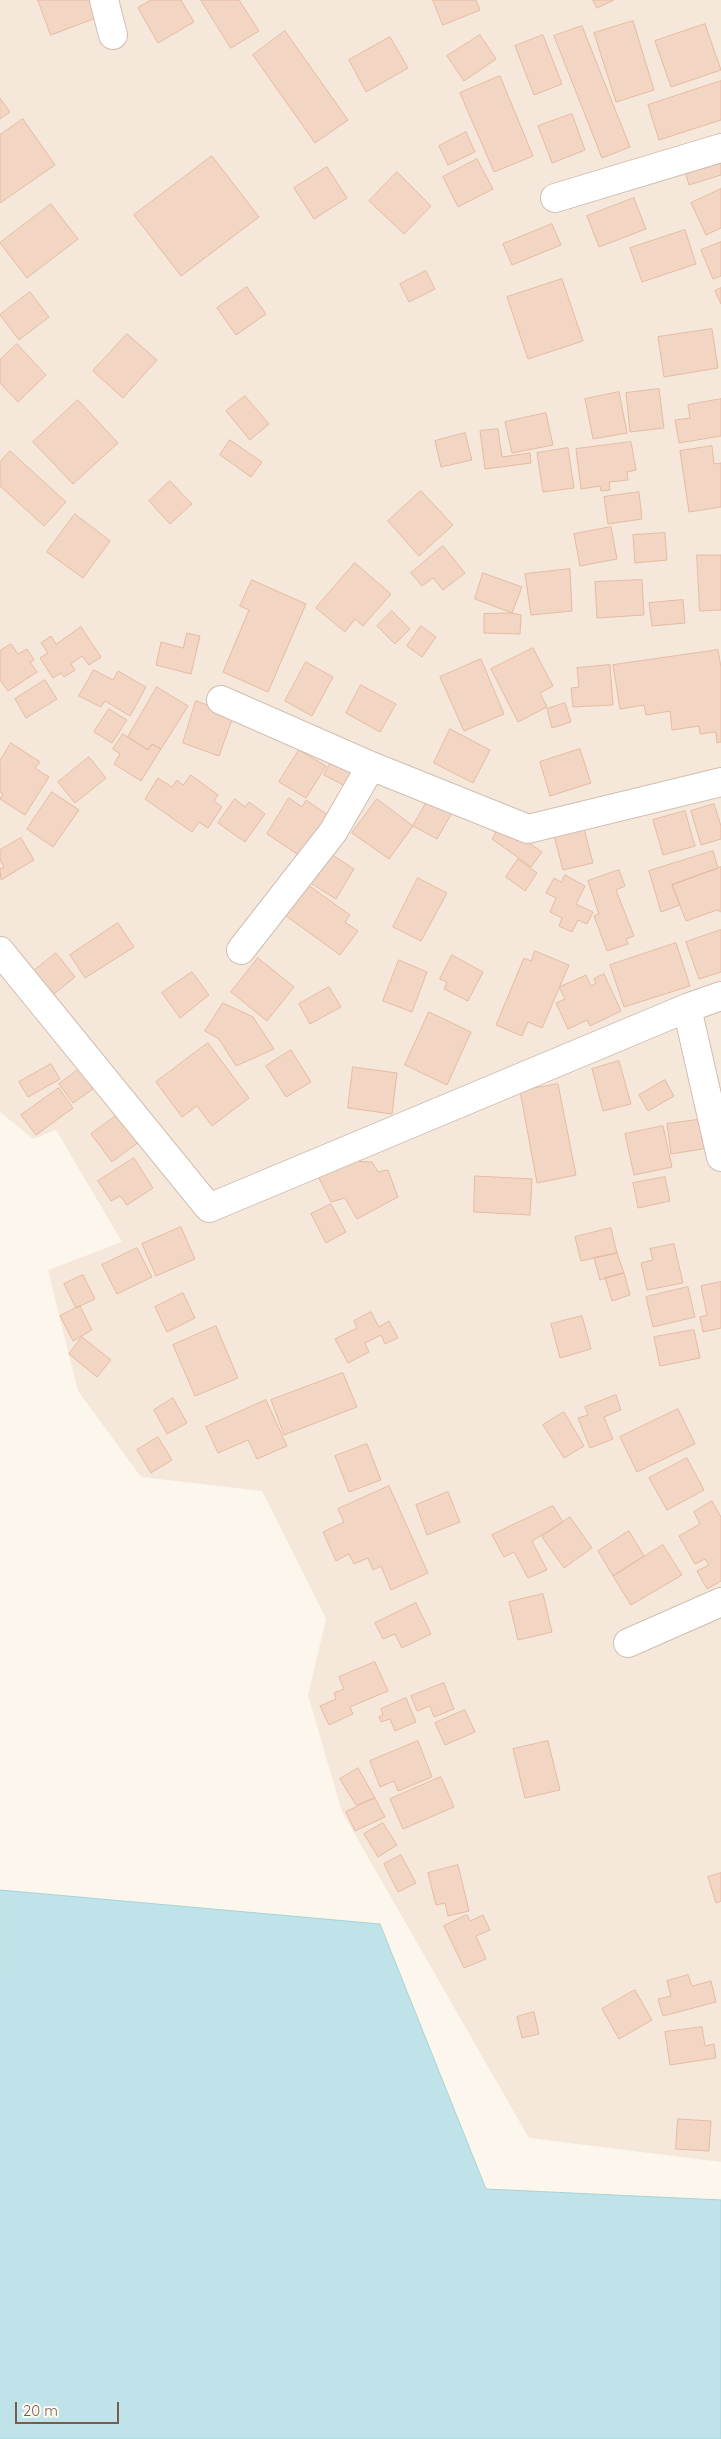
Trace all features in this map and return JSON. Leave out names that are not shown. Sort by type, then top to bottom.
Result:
[{"type":"street","points":[[104,0],[113,35]]},
{"type":"street","points":[[555,198],[721,148]]},
{"type":"street","points":[[221,700],[371,766],[528,829],[721,782]]},
{"type":"street","points":[[241,950],[333,832],[371,766]]},
{"type":"street","points":[[0,951],[209,1208],[686,1008],[721,996]]},
{"type":"street","points":[[686,1008],[721,1157]]},
{"type":"street","points":[[628,1643],[721,1602]]},
{"type":"shaded area","points":[[0,0],[721,0],[721,2162],[529,2138],[342,1812],[308,1695],[326,1619],[262,1491],[141,1477],[78,1391],[48,1270],[122,1242],[56,1130],[33,1139],[0,1112]]},
{"type":"water","points":[[0,1890],[380,1924],[486,2189],[721,2200],[721,2439],[0,2439]]},
{"type":"building","points":[[38,0],[89,0],[96,18],[51,35]]},
{"type":"building","points":[[151,0],[181,0],[194,22],[158,43],[138,8]]},
{"type":"building","points":[[201,0],[239,0],[259,31],[231,48]]},
{"type":"building","points":[[433,0],[476,0],[480,10],[443,25]]},
{"type":"building","points":[[593,0],[614,0],[597,8]]},
{"type":"building","points":[[633,21],[654,90],[616,102],[594,33]]},
{"type":"building","points":[[705,24],[721,70],[671,87],[655,41]]},
{"type":"building","points":[[582,26],[630,147],[602,158],[554,36]]},
{"type":"building","points":[[285,31],[348,120],[315,143],[253,55]]},
{"type":"building","points":[[480,35],[496,59],[464,81],[447,56]]},
{"type":"building","points":[[543,35],[562,84],[534,95],[515,46]]},
{"type":"building","points":[[390,37],[408,68],[366,92],[349,60]]},
{"type":"building","points":[[500,76],[533,156],[494,172],[460,93]]},
{"type":"building","points":[[721,81],[721,120],[659,140],[648,105]]},
{"type":"building","points":[[0,98],[10,112],[0,119]]},
{"type":"building","points":[[572,114],[585,150],[552,163],[538,126]]},
{"type":"building","points":[[23,119],[55,165],[0,203],[0,135]]},
{"type":"building","points":[[466,132],[475,152],[448,165],[439,146]]},
{"type":"building","points":[[721,148],[721,175],[689,185],[682,161]]},
{"type":"building","points":[[212,156],[259,217],[181,276],[134,215]]},
{"type":"building","points":[[477,159],[493,189],[458,207],[443,177]]},
{"type":"building","points":[[327,167],[347,198],[314,219],[294,188]]},
{"type":"building","points":[[397,172],[431,206],[404,234],[369,201]]},
{"type":"building","points":[[721,189],[721,228],[706,235],[691,203]]},
{"type":"building","points":[[634,198],[646,229],[599,247],[587,216]]},
{"type":"building","points":[[51,204],[78,239],[27,278],[0,243]]},
{"type":"building","points":[[552,224],[561,245],[512,265],[503,244]]},
{"type":"building","points":[[685,230],[696,264],[642,282],[630,248]]},
{"type":"building","points":[[721,242],[721,276],[713,279],[701,250]]},
{"type":"building","points":[[426,271],[435,289],[409,302],[400,284]]},
{"type":"building","points":[[562,279],[583,341],[528,359],[507,297]]},
{"type":"building","points":[[247,287],[266,314],[236,335],[217,308]]},
{"type":"building","points":[[721,288],[721,304],[715,291]]},
{"type":"building","points":[[30,292],[49,317],[19,340],[0,315]]},
{"type":"building","points":[[712,329],[718,368],[664,377],[658,337]]},
{"type":"building","points":[[127,334],[157,360],[123,398],[93,371]]},
{"type":"building","points":[[17,344],[46,375],[18,402],[0,383],[0,360]]},
{"type":"building","points":[[659,389],[664,428],[630,432],[626,393]]},
{"type":"building","points":[[619,392],[627,433],[593,439],[585,399]]},
{"type":"building","points":[[245,396],[269,424],[250,440],[226,411]]},
{"type":"building","points":[[721,399],[721,436],[679,443],[675,420],[690,418],[688,405]]},
{"type":"building","points":[[78,400],[118,443],[73,484],[33,442]]},
{"type":"building","points":[[546,413],[553,445],[512,453],[505,422]]},
{"type":"building","points":[[498,429],[502,457],[530,453],[531,463],[485,469],[480,431]]},
{"type":"building","points":[[465,433],[472,460],[441,467],[435,441]]},
{"type":"building","points":[[230,440],[262,462],[251,477],[220,455]]},
{"type":"building","points":[[631,442],[636,470],[627,472],[628,480],[609,482],[610,490],[601,491],[600,486],[581,489],[576,449]]},
{"type":"building","points":[[712,446],[714,464],[721,463],[721,507],[689,512],[680,451]]},
{"type":"building","points":[[568,448],[574,488],[543,492],[537,453]]},
{"type":"building","points":[[10,451],[66,502],[44,526],[0,486],[0,462]]},
{"type":"building","points":[[170,481],[192,504],[170,524],[149,501]]},
{"type":"building","points":[[421,491],[453,525],[419,556],[388,521]]},
{"type":"building","points":[[639,492],[642,519],[608,524],[604,497]]},
{"type":"building","points":[[75,514],[110,541],[83,578],[47,552]]},
{"type":"building","points":[[611,527],[617,559],[580,566],[574,534]]},
{"type":"building","points":[[665,533],[667,560],[635,563],[633,535]]},
{"type":"building","points":[[443,546],[465,573],[443,590],[433,578],[422,586],[411,573]]},
{"type":"building","points":[[697,555],[721,555],[721,610],[700,611]]},
{"type":"building","points":[[355,563],[391,594],[363,626],[355,619],[345,632],[316,608]]},
{"type":"building","points":[[570,569],[572,611],[531,615],[525,574]]},
{"type":"building","points":[[483,573],[522,587],[512,613],[475,599]]},
{"type":"building","points":[[252,580],[306,604],[268,692],[223,672],[249,610],[240,606]]},
{"type":"building","points":[[642,580],[644,615],[597,618],[595,582]]},
{"type":"building","points":[[683,600],[685,623],[652,626],[649,603]]},
{"type":"building","points":[[392,611],[410,629],[395,644],[377,626]]},
{"type":"building","points":[[512,613],[521,615],[520,634],[484,633],[484,614]]},
{"type":"building","points":[[421,626],[436,637],[422,657],[407,646]]},
{"type":"building","points":[[81,627],[101,657],[89,665],[82,656],[71,664],[75,670],[64,677],[61,673],[53,678],[40,658],[48,653],[41,643],[51,636],[56,644]]},
{"type":"building","points":[[187,633],[200,636],[191,674],[156,665],[161,642],[183,648]]},
{"type":"building","points":[[11,644],[18,654],[27,649],[34,660],[30,662],[37,672],[8,691],[0,680],[0,651]]},
{"type":"building","points":[[533,648],[553,686],[540,693],[547,707],[518,722],[491,669]]},
{"type":"building","points":[[718,650],[721,667],[721,742],[717,743],[716,732],[700,734],[699,726],[672,730],[670,711],[646,715],[644,705],[620,709],[613,665]]},
{"type":"building","points":[[481,659],[504,714],[464,731],[440,677]]},
{"type":"building","points":[[306,662],[333,677],[312,716],[285,701]]},
{"type":"building","points":[[610,665],[613,705],[573,707],[571,688],[579,687],[577,668]]},
{"type":"building","points":[[94,670],[113,680],[118,671],[146,687],[130,716],[105,701],[101,707],[79,696]]},
{"type":"building","points":[[45,680],[57,699],[26,718],[15,699]]},
{"type":"building","points":[[361,685],[396,704],[380,732],[346,713]]},
{"type":"building","points":[[157,687],[188,706],[161,749],[152,744],[148,750],[128,737]]},
{"type":"building","points":[[196,701],[234,714],[219,756],[183,743]]},
{"type":"building","points":[[565,703],[571,722],[552,728],[547,709]]},
{"type":"building","points":[[109,709],[127,720],[112,743],[94,732]]},
{"type":"building","points":[[450,729],[490,750],[473,783],[434,763]]},
{"type":"building","points":[[123,734],[148,750],[152,744],[161,749],[141,781],[114,764],[120,754],[113,749]]},
{"type":"building","points":[[11,743],[40,762],[35,768],[49,777],[25,815],[0,799],[3,794],[0,792],[0,761]]},
{"type":"building","points":[[580,749],[591,783],[550,796],[540,762]]},
{"type":"building","points":[[299,750],[326,766],[306,798],[279,782]]},
{"type":"building","points":[[335,754],[356,765],[345,786],[324,775]]},
{"type":"building","points":[[89,757],[106,778],[75,803],[58,782]]},
{"type":"building","points":[[191,775],[218,795],[214,801],[222,807],[208,828],[199,822],[192,832],[145,799],[158,778],[172,787],[177,780],[183,785]]},
{"type":"building","points":[[52,792],[79,810],[53,847],[27,829]]},
{"type":"building","points":[[289,798],[302,807],[306,800],[332,818],[300,856],[267,834]]},
{"type":"building","points":[[429,798],[453,811],[437,839],[413,826]]},
{"type":"building","points":[[235,799],[245,807],[249,802],[265,814],[245,842],[218,823]]},
{"type":"building","points":[[377,799],[413,826],[389,859],[352,833]]},
{"type":"building","points":[[714,804],[721,826],[721,839],[701,845],[691,811]]},
{"type":"building","points":[[685,811],[695,846],[663,855],[653,820]]},
{"type":"building","points":[[489,815],[542,852],[531,867],[492,839],[496,833],[483,824]]},
{"type":"building","points":[[582,821],[593,863],[563,870],[552,828]]},
{"type":"building","points":[[21,838],[34,860],[1,880],[0,869],[4,867],[0,860],[0,850]]},
{"type":"building","points":[[713,851],[718,868],[672,885],[680,905],[661,912],[649,871]]},
{"type":"building","points":[[328,852],[354,869],[336,899],[309,882]]},
{"type":"building","points":[[518,859],[537,873],[525,891],[506,877]]},
{"type":"building","points":[[721,867],[721,912],[717,910],[686,921],[672,885]]},
{"type":"building","points":[[619,870],[625,886],[616,890],[634,936],[626,939],[628,944],[607,951],[594,916],[599,914],[588,881]]},
{"type":"building","points":[[565,875],[585,886],[576,904],[593,912],[587,924],[578,920],[572,932],[559,926],[562,918],[550,912],[556,898],[546,893],[554,878],[561,882]]},
{"type":"building","points":[[418,878],[447,893],[421,941],[393,927]]},
{"type":"building","points":[[304,882],[350,915],[345,922],[358,931],[340,955],[282,913]]},
{"type":"building","points":[[118,923],[134,947],[85,978],[70,955]]},
{"type":"building","points":[[721,930],[721,972],[699,979],[686,942]]},
{"type":"building","points":[[676,943],[690,986],[624,1007],[610,965]]},
{"type":"building","points":[[535,951],[569,965],[542,1028],[528,1022],[522,1036],[496,1025],[524,958],[531,961]]},
{"type":"building","points":[[56,953],[75,977],[44,1002],[25,978]]},
{"type":"building","points":[[452,955],[483,972],[468,1001],[444,989],[447,982],[440,979]]},
{"type":"building","points":[[258,958],[294,987],[267,1021],[231,992]]},
{"type":"building","points":[[399,960],[427,972],[412,1012],[383,1001]]},
{"type":"building","points":[[192,972],[209,995],[180,1018],[162,993]]},
{"type":"building","points":[[604,974],[621,1011],[590,1026],[587,1020],[568,1029],[556,1003],[565,999],[559,987],[586,975],[591,986],[596,983],[594,979]]},
{"type":"building","points":[[329,987],[341,1007],[310,1024],[299,1004]]},
{"type":"building","points":[[223,1003],[253,1017],[274,1049],[236,1066],[219,1039],[205,1031]]},
{"type":"building","points":[[429,1012],[471,1032],[447,1085],[405,1065]]},
{"type":"building","points":[[208,1043],[249,1098],[212,1126],[197,1106],[182,1117],[156,1082]]},
{"type":"building","points":[[291,1050],[311,1082],[286,1097],[266,1066]]},
{"type":"building","points":[[619,1061],[631,1104],[603,1111],[592,1069]]},
{"type":"building","points":[[51,1064],[60,1079],[28,1097],[19,1082]]},
{"type":"building","points":[[353,1067],[397,1073],[392,1114],[348,1108]]},
{"type":"building","points":[[79,1069],[93,1089],[73,1103],[59,1084]]},
{"type":"building","points":[[665,1080],[674,1096],[648,1111],[639,1095]]},
{"type":"building","points":[[558,1084],[576,1175],[537,1183],[520,1091]]},
{"type":"building","points":[[59,1088],[73,1108],[36,1135],[21,1115]]},
{"type":"building","points":[[124,1110],[144,1138],[112,1162],[91,1134]]},
{"type":"building","points":[[711,1118],[715,1147],[671,1154],[667,1124]]},
{"type":"building","points":[[663,1126],[672,1167],[634,1175],[625,1134]]},
{"type":"building","points":[[134,1158],[153,1188],[127,1205],[120,1196],[111,1201],[98,1181]]},
{"type":"building","points":[[328,1160],[372,1162],[378,1172],[388,1170],[398,1197],[357,1219],[345,1198],[331,1202],[319,1178],[327,1173]]},
{"type":"building","points":[[475,1176],[532,1179],[530,1215],[474,1212]]},
{"type":"building","points":[[665,1177],[670,1201],[638,1208],[633,1183]]},
{"type":"building","points":[[331,1204],[346,1232],[326,1243],[311,1214]]},
{"type":"building","points":[[181,1227],[195,1259],[156,1276],[142,1244]]},
{"type":"building","points":[[611,1228],[617,1253],[581,1261],[575,1237]]},
{"type":"building","points":[[674,1244],[683,1283],[647,1290],[641,1263],[653,1260],[650,1249]]},
{"type":"building","points":[[137,1248],[152,1277],[117,1294],[102,1265]]},
{"type":"building","points":[[617,1253],[624,1273],[600,1280],[594,1258]]},
{"type":"building","points":[[624,1273],[630,1295],[612,1301],[605,1278]]},
{"type":"building","points":[[83,1275],[95,1299],[76,1308],[64,1284]]},
{"type":"building","points":[[721,1282],[721,1328],[703,1332],[700,1317],[707,1315],[701,1286]]},
{"type":"building","points":[[688,1287],[695,1317],[653,1327],[646,1297]]},
{"type":"building","points":[[183,1293],[195,1318],[167,1332],[155,1307]]},
{"type":"building","points":[[80,1306],[92,1330],[73,1341],[60,1316]]},
{"type":"building","points":[[371,1312],[379,1327],[389,1321],[398,1338],[385,1344],[381,1335],[365,1343],[369,1352],[348,1363],[335,1339],[357,1328],[354,1321]]},
{"type":"building","points":[[582,1316],[591,1349],[560,1358],[551,1324]]},
{"type":"building","points":[[216,1326],[238,1378],[195,1396],[173,1345]]},
{"type":"building","points":[[694,1330],[700,1358],[660,1366],[654,1337]]},
{"type":"building","points":[[82,1337],[111,1360],[97,1377],[69,1354]]},
{"type":"building","points":[[343,1373],[357,1407],[284,1435],[271,1400]]},
{"type":"building","points":[[616,1395],[621,1410],[604,1417],[613,1439],[590,1448],[578,1418],[588,1415],[585,1407]]},
{"type":"building","points":[[173,1398],[187,1423],[167,1434],[154,1410]]},
{"type":"building","points":[[266,1400],[287,1446],[257,1459],[248,1440],[218,1453],[206,1427]]},
{"type":"building","points":[[678,1409],[695,1444],[637,1472],[620,1437]]},
{"type":"building","points":[[564,1412],[584,1446],[564,1458],[543,1425]]},
{"type":"building","points":[[158,1437],[172,1460],[151,1473],[137,1450]]},
{"type":"building","points":[[367,1444],[381,1480],[349,1492],[335,1456]]},
{"type":"building","points":[[687,1458],[704,1490],[667,1510],[649,1478]]},
{"type":"building","points":[[389,1486],[428,1573],[391,1590],[381,1566],[373,1570],[368,1558],[354,1564],[349,1554],[336,1561],[323,1532],[344,1522],[338,1509]]},
{"type":"building","points":[[448,1492],[460,1522],[427,1535],[416,1505]]},
{"type":"building","points":[[712,1501],[721,1517],[721,1581],[707,1589],[697,1571],[709,1565],[705,1559],[695,1564],[679,1536],[700,1524],[694,1512]]},
{"type":"building","points":[[553,1506],[563,1522],[532,1541],[547,1570],[528,1578],[514,1552],[504,1557],[492,1535]]},
{"type":"building","points":[[570,1517],[592,1548],[564,1568],[542,1537]]},
{"type":"building","points":[[629,1531],[644,1556],[613,1576],[598,1551]]},
{"type":"building","points":[[663,1545],[682,1575],[631,1605],[613,1576]]},
{"type":"building","points":[[543,1594],[552,1632],[518,1640],[509,1602]]},
{"type":"building","points":[[416,1603],[431,1634],[402,1648],[395,1634],[383,1639],[375,1623]]},
{"type":"building","points":[[375,1662],[388,1691],[350,1707],[353,1714],[329,1725],[320,1706],[336,1699],[334,1693],[344,1689],[339,1677]]},
{"type":"building","points":[[444,1683],[454,1709],[434,1717],[430,1706],[417,1711],[411,1696]]},
{"type":"building","points":[[406,1698],[416,1722],[395,1731],[390,1719],[381,1722],[379,1717],[383,1715],[381,1709]]},
{"type":"building","points":[[465,1710],[475,1732],[445,1745],[435,1723]]},
{"type":"building","points":[[418,1741],[432,1777],[398,1791],[394,1781],[380,1787],[370,1761]]},
{"type":"building","points":[[548,1741],[560,1790],[525,1798],[513,1749]]},
{"type":"building","points":[[358,1768],[375,1798],[356,1805],[340,1779]]},
{"type":"building","points":[[441,1777],[454,1807],[403,1829],[390,1799]]},
{"type":"building","points":[[375,1798],[385,1817],[355,1831],[346,1812]]},
{"type":"building","points":[[383,1823],[397,1845],[378,1857],[364,1834]]},
{"type":"building","points":[[401,1855],[416,1883],[398,1892],[384,1864]]},
{"type":"building","points":[[458,1865],[469,1911],[448,1916],[445,1903],[436,1905],[428,1873]]},
{"type":"building","points":[[721,1873],[721,1901],[716,1903],[708,1877]]},
{"type":"building","points":[[467,1915],[470,1921],[483,1915],[490,1930],[476,1936],[486,1959],[464,1968],[444,1926]]},
{"type":"building","points":[[688,1975],[692,1986],[711,1981],[716,2002],[663,2016],[658,1999],[671,1996],[667,1981]]},
{"type":"building","points":[[635,1990],[652,2020],[619,2039],[602,2009]]},
{"type":"building","points":[[534,2012],[539,2034],[522,2038],[517,2017]]},
{"type":"building","points":[[702,2027],[705,2046],[714,2044],[716,2058],[670,2065],[665,2032]]},
{"type":"building","points":[[678,2119],[711,2121],[709,2151],[676,2149]]}]
